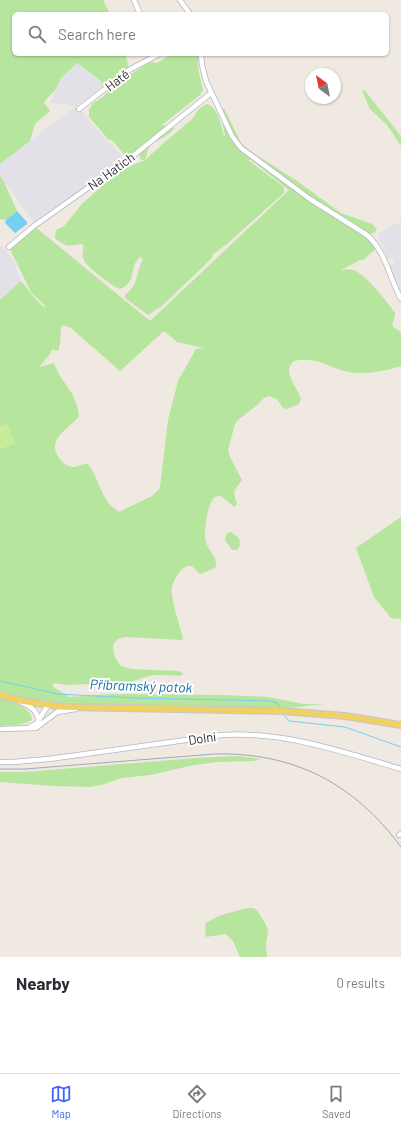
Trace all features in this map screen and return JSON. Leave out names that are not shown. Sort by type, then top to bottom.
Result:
[{"type":"main road","points":[[0,695],[48,705],[283,711],[345,716],[401,725]]},
{"type":"street","points":[[134,0],[139,12]]},
{"type":"street","points":[[180,0],[189,12]]},
{"type":"street","name":"Hatě","points":[[79,109],[129,70],[154,56]]},
{"type":"street","points":[[201,56],[203,73],[211,93],[232,136],[244,152],[262,163],[310,199],[363,232],[374,241],[381,251],[401,299]]},
{"type":"street","name":"Na Hatích","points":[[9,246],[34,226],[129,159],[211,93]]},
{"type":"street","points":[[14,699],[32,708],[39,721]]},
{"type":"street","points":[[24,729],[33,726],[39,721],[48,705]]},
{"type":"street","points":[[46,721],[48,716],[48,705]]},
{"type":"street","points":[[0,729],[36,728],[57,712],[88,707]]},
{"type":"street","name":"Dolní","points":[[0,762],[49,759],[222,735],[246,734],[308,742],[401,769]]},
{"type":"shaded area","points":[[77,63],[100,80],[103,86],[76,106],[50,103],[64,74]]},
{"type":"shaded area","points":[[76,106],[124,159],[34,222],[0,176],[0,164]]},
{"type":"shaded area","points":[[401,222],[401,293],[390,266],[394,263],[394,261],[391,258],[388,259],[378,235],[389,226]]},
{"type":"shaded area","points":[[0,244],[13,260],[21,281],[0,300]]},
{"type":"green space","points":[[0,0],[103,0],[109,12],[12,12],[12,56],[126,56],[129,68],[103,86],[100,80],[77,63],[61,78],[56,89],[44,102],[50,111],[35,124],[30,141],[0,164]]},
{"type":"green space","points":[[168,56],[198,56],[198,68],[203,90],[200,95],[162,125],[175,128],[166,136],[151,144],[145,160],[141,160],[140,156],[135,151],[126,157],[113,141],[108,139],[89,117],[89,110],[93,103],[103,97],[113,86],[147,64],[152,62],[157,63]]},
{"type":"green space","points":[[362,90],[366,92],[401,136],[401,146],[387,125],[370,109]]},
{"type":"green space","points":[[207,104],[217,113],[225,136],[220,111],[224,108],[241,143],[249,150],[297,181],[341,213],[372,224],[377,229],[374,233],[367,234],[378,247],[363,260],[360,260],[341,270],[353,270],[358,272],[376,289],[395,313],[392,324],[401,332],[401,366],[375,372],[355,373],[316,361],[294,361],[290,365],[289,374],[301,399],[299,404],[286,409],[283,408],[277,399],[269,396],[264,398],[235,424],[228,450],[242,480],[234,493],[237,504],[234,507],[221,496],[214,498],[209,508],[206,520],[205,538],[216,560],[216,567],[201,574],[191,566],[183,568],[172,585],[172,598],[183,638],[182,640],[126,637],[117,640],[113,647],[114,654],[121,666],[131,669],[178,671],[183,674],[180,676],[152,675],[117,686],[100,687],[90,684],[67,685],[54,683],[52,686],[69,697],[112,694],[225,695],[268,697],[304,704],[325,704],[293,708],[85,706],[42,702],[0,691],[0,449],[15,443],[6,424],[0,427],[0,300],[21,281],[38,301],[46,307],[31,292],[9,247],[34,226],[150,321],[289,190],[251,160],[248,160],[284,187],[284,193],[227,244],[213,254],[212,258],[162,306],[148,315],[125,298],[125,295],[135,283],[143,259],[140,257],[136,261],[129,282],[126,286],[120,289],[87,265],[83,257],[84,247],[82,244],[66,245],[55,238],[56,230],[64,226],[82,204],[104,184],[126,168],[145,160],[191,120],[200,108]],"holes":[[[62,325],[71,328],[120,371],[164,331],[177,342],[204,348],[196,349],[178,381],[168,420],[160,488],[152,496],[119,512],[113,508],[104,496],[88,464],[75,467],[69,466],[61,460],[56,452],[55,446],[60,435],[79,416],[78,407],[54,363],[39,367],[50,354],[52,349],[58,351]]]},
{"type":"green space","points":[[0,176],[17,211],[6,220],[0,219]]},
{"type":"green space","points":[[7,424],[15,443],[0,449],[0,427]]},
{"type":"green space","points":[[401,517],[401,619],[391,618],[374,597],[356,548]]},
{"type":"green space","points":[[231,532],[239,538],[240,546],[237,550],[232,550],[225,539],[227,533]]},
{"type":"green space","points":[[0,697],[25,708],[31,715],[32,720],[21,724],[0,726]]},
{"type":"green space","points":[[238,756],[261,759],[253,761],[218,762],[194,765],[150,775],[122,778],[90,787],[0,782],[0,772],[25,772]]},
{"type":"green space","points":[[248,908],[257,910],[268,930],[266,943],[267,957],[240,957],[233,941],[226,934],[206,937],[205,925],[207,922],[221,915]]},
{"type":"water","points":[[17,211],[27,222],[27,224],[15,233],[5,223],[6,220]]},
{"type":"waterway","name":"Příbramský potok","points":[[0,681],[58,694],[135,698],[272,701],[277,703],[280,707]]},
{"type":"waterway","name":"Příbramský potok","points":[[284,715],[289,721],[345,727],[401,747]]},
{"type":"railway","points":[[0,769],[25,769],[214,754],[243,755],[270,759],[295,766],[320,776],[342,789],[363,805],[383,825],[401,847]]}]
